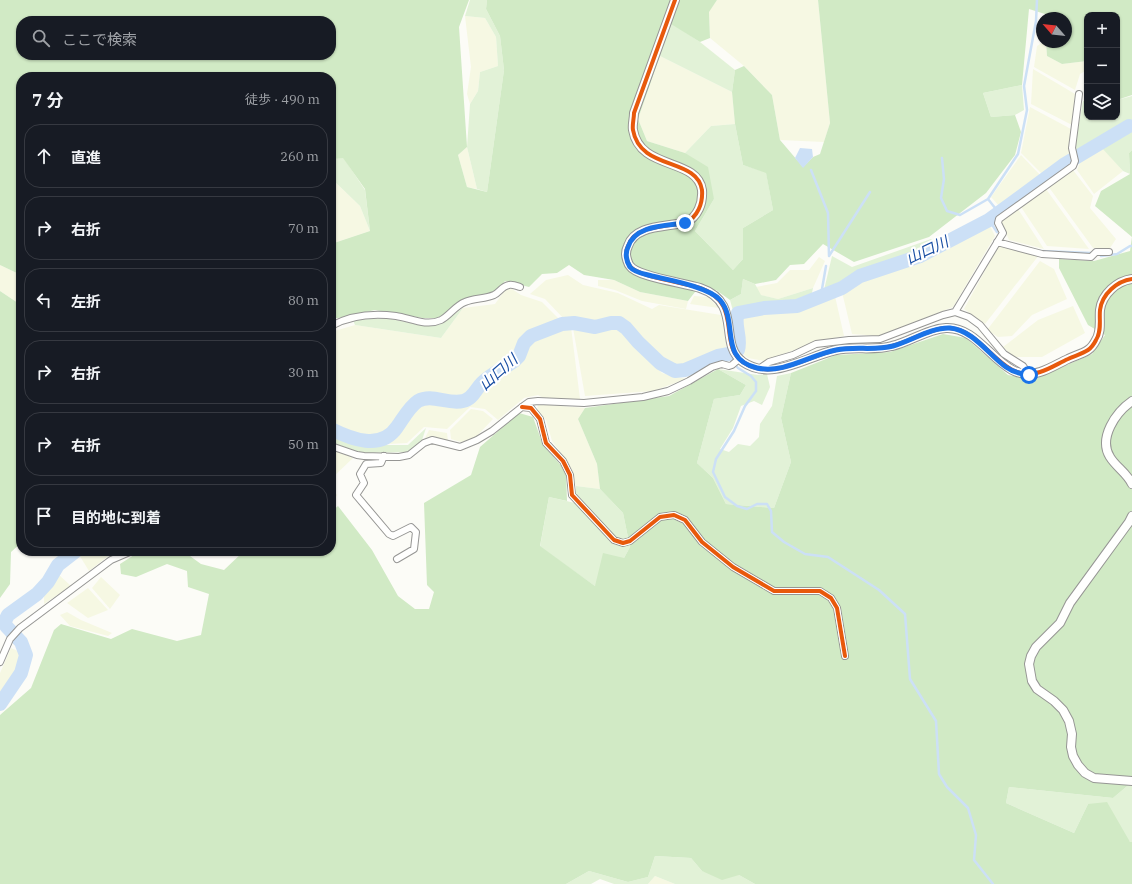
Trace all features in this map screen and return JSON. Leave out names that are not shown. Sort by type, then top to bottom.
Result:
[{"type":"street","points":[[675,0],[634,113],[633,130],[638,144],[654,158],[686,169],[697,178],[702,188],[702,202],[697,213],[685,223],[644,230],[630,239],[625,253],[630,267],[640,273],[703,289],[719,299],[727,312],[732,348],[736,362]]},
{"type":"street","points":[[956,312],[1003,233],[998,223],[999,218],[1073,166],[1075,161],[1072,148],[1079,94]]},
{"type":"street","points":[[997,242],[1042,254],[1091,257],[1096,252],[1110,252]]},
{"type":"street","points":[[336,448],[356,455],[399,457],[409,455],[424,442],[432,440],[460,447],[477,440],[492,431],[529,402],[584,403],[643,397],[668,391],[689,381],[712,366],[722,364],[729,366],[736,362],[759,369],[772,369],[835,350],[882,348],[893,346],[940,329],[951,328],[962,331],[1007,368],[1018,373],[1029,375],[1040,372],[1089,349],[1097,340],[1100,329],[1100,308],[1104,298],[1113,287],[1123,280],[1132,279]]},
{"type":"street","points":[[336,324],[349,318],[369,315],[396,316],[420,322],[432,322],[441,320],[464,302],[493,296],[502,288],[510,284],[520,287]]},
{"type":"street","points":[[759,369],[769,362],[816,344],[849,340],[880,339],[943,315],[956,312],[969,317],[980,326],[1004,354],[1022,366],[1029,375]]},
{"type":"street","points":[[1132,401],[1121,410],[1110,426],[1107,437],[1107,450],[1110,457],[1129,478],[1132,484]]},
{"type":"street","points":[[522,407],[531,408],[540,419],[546,443],[563,461],[570,476],[572,495],[614,540],[623,543],[630,541],[660,517],[674,515],[685,520],[702,542],[733,567],[774,591],[820,591],[831,598],[837,608],[844,656]]},
{"type":"street","points":[[384,456],[380,463],[366,464],[360,474],[364,483],[356,495],[389,534],[393,536],[411,527],[416,532],[414,549],[397,559]]},
{"type":"street","points":[[1132,516],[1070,603],[1060,623],[1036,647],[1029,664],[1032,681],[1037,689],[1054,700],[1063,710],[1070,722],[1072,734],[1071,747],[1073,756],[1085,773],[1094,778],[1132,781]]},
{"type":"street","points":[[0,662],[10,639],[20,628],[111,560],[120,556]]},
{"type":"green space","points":[[0,0],[469,0],[459,27],[467,147],[458,155],[467,187],[487,192],[504,70],[500,36],[486,9],[487,0],[717,0],[709,12],[710,38],[700,42],[671,24],[638,119],[647,141],[685,153],[708,167],[714,199],[695,231],[733,270],[743,259],[743,228],[773,210],[766,173],[743,165],[735,124],[732,92],[735,70],[744,66],[772,95],[780,140],[803,167],[813,157],[820,154],[830,123],[818,0],[1132,0],[1132,95],[1120,99],[1120,12],[1084,12],[1084,61],[1062,64],[1047,56],[1046,48],[1072,48],[1072,12],[1039,12],[1029,9],[1022,85],[983,93],[991,117],[1015,115],[1021,132],[1015,155],[986,193],[929,237],[854,262],[823,244],[804,264],[790,265],[776,280],[755,284],[743,279],[741,294],[730,300],[716,290],[695,292],[688,301],[640,292],[614,280],[584,275],[569,265],[557,273],[542,274],[529,287],[505,281],[496,292],[462,301],[438,318],[423,318],[375,310],[336,318],[336,242],[370,231],[365,189],[343,158],[336,159],[336,72],[16,72],[16,273],[0,265]]},
{"type":"green space","points":[[470,0],[487,0],[486,9],[500,36],[504,70],[487,192],[477,189],[467,147],[470,104],[478,91],[480,72],[498,66],[496,37],[485,18],[465,16]]},
{"type":"green space","points":[[717,0],[818,0],[830,123],[824,142],[780,140],[772,95],[744,66],[710,38],[709,11]]},
{"type":"green space","points":[[465,16],[485,18],[496,37],[498,66],[480,72],[478,91],[470,104],[467,94],[471,67]]},
{"type":"green space","points":[[671,23],[700,42],[735,70],[732,92],[660,56]]},
{"type":"green space","points":[[1037,48],[1046,48],[1047,56],[1062,64],[1084,61],[1084,72],[1080,74],[1075,90],[1034,67]]},
{"type":"green space","points":[[660,56],[732,92],[735,124],[711,126],[685,153],[647,141],[638,119]]},
{"type":"green space","points":[[1033,69],[1075,94],[1072,125],[1031,104]]},
{"type":"green space","points":[[1022,85],[1024,110],[1015,115],[991,117],[983,93]]},
{"type":"green space","points":[[1132,96],[1132,150],[1129,153],[1130,174],[1123,171],[1101,147],[1081,160],[1075,146],[1083,101],[1084,120],[1120,120],[1120,99]]},
{"type":"green space","points":[[1030,107],[1071,129],[1069,157],[1044,176],[1021,153]]},
{"type":"green space","points":[[735,124],[743,165],[766,172],[773,210],[743,228],[743,259],[733,270],[695,231],[714,199],[685,153],[711,126]]},
{"type":"green space","points":[[1101,146],[1123,171],[1094,194],[1077,170],[1081,160]]},
{"type":"green space","points":[[467,147],[477,189],[467,187],[458,155]]},
{"type":"green space","points":[[1132,150],[1132,237],[1095,206],[1101,191],[1130,174],[1129,153]]},
{"type":"green space","points":[[1021,155],[1042,177],[1013,199],[1010,198],[999,206],[991,197]]},
{"type":"green space","points":[[343,157],[365,190],[370,231],[360,206],[336,183],[336,158]]},
{"type":"green space","points":[[1073,170],[1093,196],[1090,208],[1116,239],[1110,248],[1093,248],[1048,186]]},
{"type":"green space","points":[[336,183],[360,206],[370,231],[336,242]]},
{"type":"green space","points":[[1046,189],[1089,249],[1047,246],[1021,207]]},
{"type":"green space","points":[[1018,209],[1044,249],[1009,240],[1001,222]]},
{"type":"green space","points":[[989,224],[995,236],[953,307],[880,336],[852,334],[842,292],[860,280],[922,259]]},
{"type":"green space","points":[[1132,237],[1132,782],[1113,798],[1009,787],[1006,803],[1074,833],[1088,804],[1107,802],[1130,842],[1132,842],[1132,884],[755,884],[739,875],[722,880],[702,871],[691,858],[655,856],[648,877],[628,882],[589,871],[566,884],[0,884],[0,715],[31,688],[54,630],[61,624],[111,639],[132,629],[177,641],[201,635],[209,594],[188,587],[187,571],[167,564],[136,577],[121,574],[120,564],[132,556],[190,556],[201,564],[224,570],[239,556],[336,556],[336,508],[338,506],[372,550],[398,596],[415,609],[429,609],[434,592],[427,585],[424,503],[471,475],[480,447],[519,413],[533,417],[543,445],[566,471],[567,501],[549,497],[540,546],[595,586],[603,553],[624,558],[630,547],[623,513],[600,489],[597,464],[578,419],[585,408],[669,396],[718,369],[746,385],[740,395],[714,399],[697,463],[713,478],[726,504],[774,508],[791,462],[781,418],[791,373],[836,355],[890,352],[943,334],[966,338],[1008,375],[1033,380],[1092,354],[1105,335],[1088,325],[1059,268],[1059,259],[1094,261],[1130,251]]},
{"type":"green space","points":[[931,239],[936,242],[920,251],[862,270],[824,290],[832,256],[852,267]]},
{"type":"green space","points":[[999,245],[1039,255],[985,324],[964,309]]},
{"type":"green space","points":[[819,257],[825,261],[813,288],[778,299],[760,295],[756,287],[777,283],[790,270],[809,270]]},
{"type":"green space","points":[[1040,261],[1054,269],[1067,299],[1032,315],[1012,336],[998,337],[987,330]]},
{"type":"green space","points":[[0,265],[16,273],[16,302],[0,291]]},
{"type":"green space","points":[[568,275],[583,285],[618,293],[652,309],[659,305],[721,315],[727,350],[683,367],[669,363],[624,321],[615,318],[596,323],[564,319],[545,299],[530,294],[546,280]]},
{"type":"green space","points":[[743,279],[755,284],[761,295],[778,299],[813,288],[811,297],[797,303],[763,304],[733,311],[730,300],[741,294]]},
{"type":"green space","points":[[598,280],[614,280],[640,292],[688,301],[686,309],[642,301],[615,290],[598,286]]},
{"type":"green space","points":[[512,289],[521,295],[542,302],[561,321],[528,332],[520,340],[513,355],[477,381],[470,395],[462,397],[429,394],[413,398],[387,431],[367,437],[336,427],[336,331],[355,325],[441,338],[463,308],[495,304],[505,290]]},
{"type":"green space","points":[[0,291],[16,302],[16,548],[11,552],[10,584],[0,598]]},
{"type":"green space","points":[[694,296],[708,297],[719,308],[690,304]]},
{"type":"green space","points":[[835,296],[844,336],[816,342],[764,361],[748,358],[743,354],[743,339],[740,318],[762,311],[795,311]]},
{"type":"green space","points":[[1073,306],[1085,333],[1042,357],[1014,357],[1003,347],[1038,320]]},
{"type":"green space","points":[[463,308],[441,338],[355,325],[353,320],[387,318],[419,325],[439,325]]},
{"type":"green space","points":[[571,327],[580,399],[545,399],[538,395],[524,398],[498,420],[485,409],[470,407],[447,429],[424,427],[407,443],[389,444],[417,406],[432,402],[462,406],[474,401],[482,388],[520,361],[530,340]]},
{"type":"green space","points":[[573,328],[597,332],[612,328],[622,331],[662,373],[686,379],[653,391],[585,396]]},
{"type":"green space","points":[[718,369],[758,375],[767,374],[770,387],[762,405],[754,401],[741,406],[733,428],[720,449],[729,452],[738,444],[750,446],[759,437],[760,424],[772,406],[777,376],[791,373],[781,418],[791,462],[774,508],[726,504],[713,478],[697,463],[714,399],[740,395],[746,385]]},
{"type":"green space","points":[[538,404],[585,408],[578,419],[597,464],[600,489],[576,486],[567,461],[552,441],[546,420],[537,410]]},
{"type":"green space","points":[[471,409],[483,411],[493,419],[475,438],[461,442],[451,439],[450,430]]},
{"type":"green space","points":[[426,428],[422,440],[408,452],[362,453],[336,444],[336,435],[365,445],[378,444],[386,441],[386,445],[408,445]]},
{"type":"green space","points":[[429,430],[447,433],[448,441],[433,436],[425,438]]},
{"type":"green space","points":[[336,451],[353,458],[336,474]]},
{"type":"green space","points":[[576,486],[600,489],[623,513],[630,547],[624,558],[595,586],[540,547],[549,497],[575,503]]},
{"type":"green space","points":[[80,556],[108,556],[89,571]]},
{"type":"green space","points":[[57,573],[71,586],[44,604],[44,590]]},
{"type":"green space","points":[[101,577],[120,595],[110,609],[92,588]]},
{"type":"green space","points":[[88,588],[108,610],[88,618],[67,603]]},
{"type":"green space","points":[[67,612],[81,620],[112,633],[108,636],[70,626],[60,615]]},
{"type":"green space","points":[[11,648],[22,653],[21,663],[0,697],[0,673]]},
{"type":"green space","points":[[1132,782],[1132,842],[1130,842],[1088,804],[1074,833],[1006,803],[1009,787],[1113,798]]},
{"type":"green space","points":[[655,856],[691,858],[702,871],[739,875],[755,884],[675,884],[655,876],[648,884],[614,884],[600,879],[591,884],[566,884],[589,871],[628,882],[648,877]]},
{"type":"green space","points":[[655,876],[675,884],[648,884]]},
{"type":"water","points":[[800,148],[812,149],[813,157],[803,168],[795,158]]},
{"type":"waterway","points":[[999,213],[988,199],[1018,154],[1027,110],[1024,86],[1036,21],[1037,0]]},
{"type":"waterway","name":"山口川","points":[[738,350],[739,340],[736,322],[738,313],[764,308],[797,306],[842,288],[860,276],[920,256],[989,220],[1065,164],[1129,126]]},
{"type":"waterway","points":[[942,158],[944,179],[941,198],[947,211],[960,215],[988,199]]},
{"type":"waterway","points":[[811,170],[828,213],[829,256],[870,192]]},
{"type":"waterway","points":[[989,220],[997,232]]},
{"type":"waterway","points":[[1101,256],[1117,254],[1132,246]]},
{"type":"waterway","points":[[1040,251],[1091,253]]},
{"type":"waterway","points":[[818,297],[822,289],[826,266]]},
{"type":"waterway","name":"山口川","points":[[336,431],[356,439],[366,441],[383,439],[397,427],[409,410],[418,401],[429,398],[452,402],[466,400],[472,396],[493,374],[514,361],[519,356],[524,343],[531,336],[562,324],[574,323],[595,327],[611,323],[619,323],[626,328],[660,363],[675,371],[685,370],[718,356],[729,354]]},
{"type":"waterway","points":[[724,356],[730,359],[738,368],[751,376],[756,382],[756,391],[745,406],[734,431],[716,459],[713,472],[725,497],[737,506],[747,509],[757,504],[767,504],[771,511],[772,532],[784,542],[805,554],[828,557],[879,590],[905,614],[910,679],[936,721],[939,774],[947,787],[968,808],[976,835],[974,860],[993,884]]},
{"type":"waterway","name":"山口川","points":[[0,704],[21,673],[26,655],[21,642],[6,626],[5,621],[8,615],[37,594],[48,582],[58,565],[70,556]]},
{"type":"cycle path","points":[[675,0],[634,113],[633,130],[638,143],[646,152],[690,172],[698,180],[702,190],[702,200],[699,209],[693,217],[685,223],[648,229],[636,235],[631,240],[626,257],[630,266],[634,270],[662,279],[700,288],[713,295],[722,303],[726,313],[735,354],[743,362],[754,367],[778,369],[836,350],[892,346],[925,333],[946,328],[959,330],[971,336],[1003,364],[1014,371],[1026,374],[1040,372],[1083,353],[1090,348],[1098,337],[1101,304],[1107,294],[1116,285],[1132,279]]},
{"type":"cycle path","points":[[522,407],[531,408],[540,419],[546,443],[563,461],[570,475],[572,495],[614,540],[623,543],[630,541],[660,517],[674,515],[685,520],[702,542],[733,567],[774,591],[820,591],[831,598],[837,608],[845,656]]},
{"type":"route","points":[[685,223],[644,230],[630,239],[625,253],[630,267],[640,273],[703,289],[719,299],[727,312],[732,348],[739,359],[745,364],[759,369],[772,369],[835,350],[853,348],[882,348],[893,346],[940,329],[951,328],[962,331],[972,338],[1007,368],[1018,373],[1029,375]]}]
